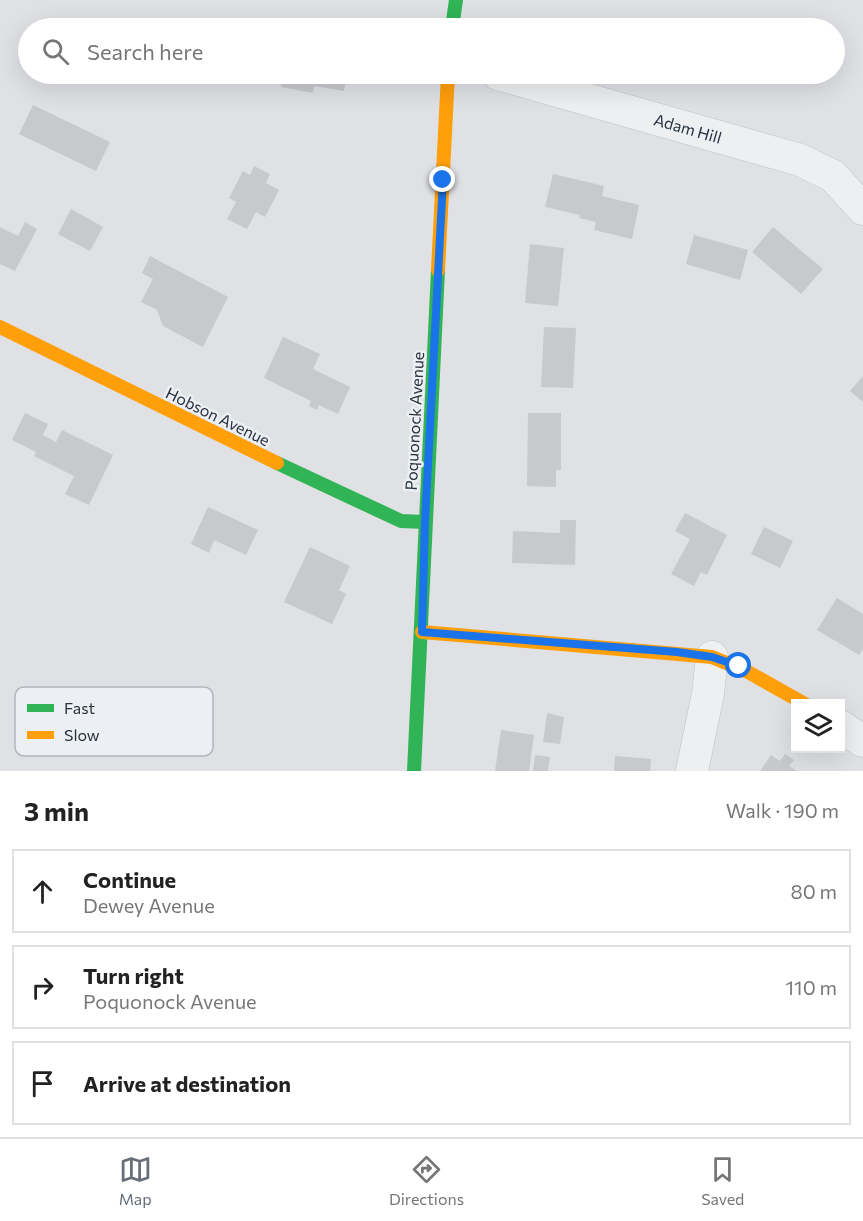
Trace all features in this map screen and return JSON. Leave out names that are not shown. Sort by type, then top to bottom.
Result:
[{"type":"street","points":[[453,18],[456,0]]},
{"type":"street","name":"Poquonock Avenue","points":[[414,771],[447,84]]},
{"type":"street","name":"Adam Hill","points":[[533,84],[800,160],[833,176],[863,209]]},
{"type":"street","name":"Hobson Avenue","points":[[0,327],[261,456],[401,521],[425,522]]},
{"type":"street","points":[[422,632],[712,657],[739,666],[797,699]]},
{"type":"street","points":[[692,771],[708,694],[712,657]]},
{"type":"street","points":[[845,729],[863,741]]},
{"type":"building","points":[[281,84],[345,84],[344,91],[314,86],[313,93],[281,87]]},
{"type":"building","points":[[33,105],[110,142],[96,171],[19,134]]},
{"type":"building","points":[[254,166],[270,174],[266,183],[279,190],[265,217],[256,212],[247,229],[227,219],[236,202],[229,198],[243,171],[250,175]]},
{"type":"building","points":[[553,174],[604,186],[602,196],[639,205],[632,239],[594,230],[596,222],[579,218],[580,215],[545,207]]},
{"type":"building","points":[[71,209],[103,227],[90,251],[58,234]]},
{"type":"building","points":[[25,222],[37,229],[15,271],[0,264],[0,227],[18,236]]},
{"type":"building","points":[[773,227],[823,269],[801,294],[752,252]]},
{"type":"building","points":[[694,235],[748,250],[740,280],[686,264]]},
{"type":"building","points":[[530,244],[564,248],[558,306],[525,303]]},
{"type":"building","points":[[150,256],[228,297],[203,347],[163,326],[157,310],[141,302],[153,279],[142,273]]},
{"type":"building","points":[[544,327],[576,328],[573,388],[541,387]]},
{"type":"building","points":[[283,337],[320,354],[313,369],[350,387],[338,414],[319,405],[317,410],[309,406],[311,401],[264,378]]},
{"type":"building","points":[[863,376],[863,402],[850,391]]},
{"type":"building","points":[[25,413],[48,424],[43,435],[56,442],[62,430],[113,455],[89,505],[65,494],[74,476],[34,456],[36,452],[12,440]]},
{"type":"building","points":[[528,413],[561,413],[561,470],[556,470],[556,487],[527,486]]},
{"type":"building","points":[[208,507],[258,530],[246,555],[214,540],[209,553],[191,544]]},
{"type":"building","points":[[685,513],[727,535],[707,575],[701,572],[694,586],[671,574],[690,539],[675,531]]},
{"type":"building","points":[[560,520],[576,520],[575,565],[512,563],[513,531],[560,533]]},
{"type":"building","points":[[764,527],[793,541],[780,568],[751,554]]},
{"type":"building","points":[[310,547],[350,566],[339,590],[346,594],[332,624],[284,602]]},
{"type":"building","points":[[837,598],[863,614],[863,649],[859,655],[817,630]]},
{"type":"building","points":[[547,713],[564,717],[560,744],[543,742]]},
{"type":"building","points":[[501,730],[534,735],[529,771],[495,771]]},
{"type":"building","points":[[785,754],[794,760],[789,766],[797,771],[760,771],[771,755],[780,761]]},
{"type":"building","points":[[535,755],[550,757],[548,771],[533,771]]},
{"type":"building","points":[[615,756],[651,759],[650,771],[614,771]]},
{"type":"traffic: fast","points":[[453,18],[456,0]]},
{"type":"traffic: fast","points":[[414,771],[438,270]]},
{"type":"traffic: fast","points":[[277,463],[401,521],[425,522]]},
{"type":"traffic: slow","points":[[438,270],[447,84]]},
{"type":"traffic: slow","points":[[0,327],[277,463]]},
{"type":"traffic: slow","points":[[422,632],[712,657],[748,672],[796,699]]},
{"type":"route","points":[[443,180],[425,522],[422,632],[677,652],[712,657],[739,666]]}]
